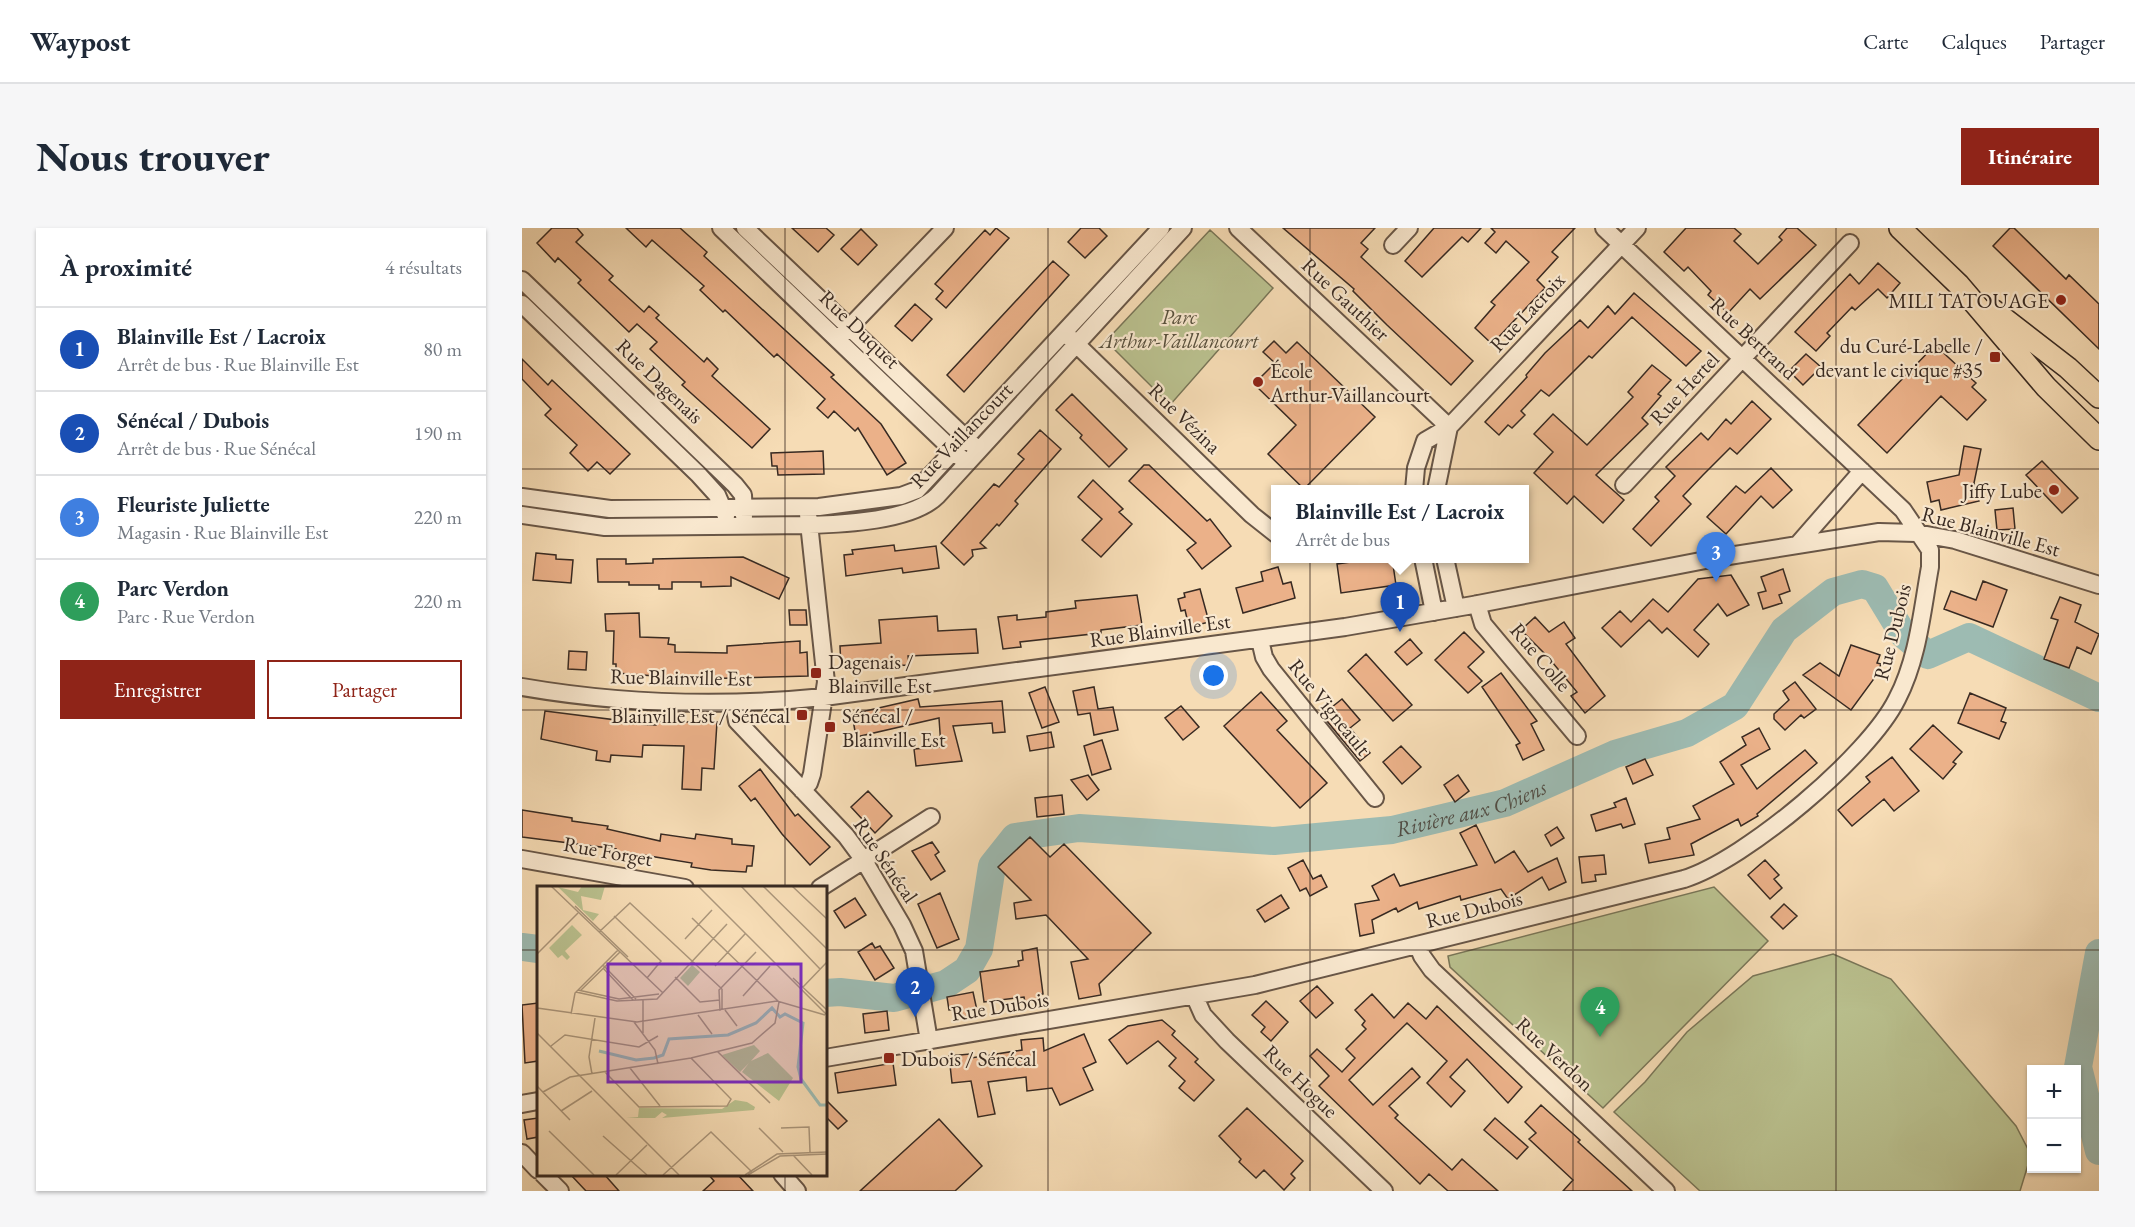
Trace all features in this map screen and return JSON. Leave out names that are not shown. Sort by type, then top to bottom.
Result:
[{"type":"main road","points":[[1900,228],[1959,285],[2046,387],[2097,433]]},
{"type":"main road","points":[[1959,285],[2068,368],[2099,398]]},
{"type":"street","name":"Rue Duquet","points":[[721,228],[843,333],[967,447]]},
{"type":"street","name":"Rue Duquet","points":[[745,228],[843,333]]},
{"type":"street","points":[[843,333],[945,228]]},
{"type":"street","name":"Rue Vaillancourt","points":[[1070,339],[1161,228]]},
{"type":"street","name":"Rue Vaillancourt","points":[[522,497],[610,509],[745,508],[808,507],[909,494],[922,487],[967,447],[1070,339],[1183,228]]},
{"type":"street","name":"Rue Gauthier","points":[[1239,228],[1449,427]]},
{"type":"street","points":[[1393,245],[1409,228]]},
{"type":"street","name":"Rue Bertrand","points":[[1605,228],[1903,510],[1920,533]]},
{"type":"street","name":"Rue Lacroix","points":[[1414,485],[1416,468],[1425,441],[1449,427],[1637,228]]},
{"type":"street","name":"Rue Hertel","points":[[1624,484],[1850,243]]},
{"type":"street","name":"Rue Dagenais","points":[[522,280],[735,485],[743,495],[744,526]]},
{"type":"street","name":"Rue Dagenais","points":[[522,304],[698,474],[717,495],[723,508],[726,526]]},
{"type":"street","name":"Rue Vézina","points":[[1070,339],[1271,531]]},
{"type":"street","points":[[1437,485],[1449,427]]},
{"type":"street","name":"Rue Vaillancourt","points":[[522,515],[605,527],[808,525],[867,519],[921,508],[937,496],[967,464],[967,447]]},
{"type":"street","points":[[1799,543],[1862,471]]},
{"type":"street","points":[[802,790],[809,783],[812,774],[826,682],[808,525],[808,507]]},
{"type":"street","name":"Rue Blainville Est","points":[[522,687],[612,699],[734,703],[824,697],[1260,640],[1434,612],[1799,543],[1879,532],[1920,533],[1968,543],[2099,585]]},
{"type":"street","name":"Rue Dubois","points":[[826,1058],[1195,997],[1289,978],[1684,879],[1728,860],[1809,796],[1869,739],[1897,701],[1913,657],[1931,561],[1929,550],[1920,533]]},
{"type":"street","points":[[1424,563],[1434,612]]},
{"type":"street","points":[[1446,563],[1456,608]]},
{"type":"street","name":"Rue Colle","points":[[1477,604],[1483,624],[1578,736]]},
{"type":"street","name":"Rue Vigneault","points":[[1260,640],[1264,657],[1271,669],[1375,798]]},
{"type":"street","name":"Rue Sénécal","points":[[734,703],[737,721],[846,836],[863,859],[909,939],[920,981],[929,1041]]},
{"type":"street","points":[[823,886],[931,817]]},
{"type":"street","name":"Rue Forget","points":[[522,859],[674,886]]},
{"type":"street","name":"Rue Verdon","points":[[1418,946],[1432,970],[1666,1191]]},
{"type":"street","name":"Rue Hogue","points":[[1195,997],[1203,1015],[1227,1041],[1384,1191]]},
{"type":"street","points":[[522,1104],[537,1101]]},
{"type":"street","points":[[522,1153],[537,1169]]},
{"type":"street","points":[[545,1176],[560,1191]]},
{"type":"street","points":[[784,1176],[797,1191]]},
{"type":"green space","name":"Parc Arthur-Vaillancourt","points":[[1210,230],[1273,288],[1170,405],[1106,341]]},
{"type":"green space","points":[[1714,887],[1768,941],[1603,1108],[1450,967],[1448,956]]},
{"type":"green space","points":[[1833,954],[1891,979],[2016,1126],[2027,1147],[2027,1168],[2020,1191],[1700,1191],[1614,1112],[1645,1082],[1687,1032],[1753,976]]},
{"type":"building","points":[[552,228],[577,228],[583,235],[576,242],[613,276],[609,280],[644,312],[649,306],[659,315],[656,318],[704,362],[707,358],[718,369],[712,376],[770,429],[752,448],[682,385],[685,382],[650,349],[657,342],[637,324],[629,332],[578,283],[581,280],[558,258],[555,262],[537,243]]},
{"type":"building","points":[[626,228],[680,228],[707,252],[704,256],[834,375],[831,377],[881,424],[906,463],[887,475],[858,428],[855,431],[834,411],[828,418],[817,408],[825,399],[777,354],[774,357],[725,310],[723,312],[700,290],[704,286],[652,240],[646,247]]},
{"type":"building","points":[[792,228],[826,228],[834,235],[818,252]]},
{"type":"building","points":[[996,228],[1009,238],[946,308],[936,299],[943,291],[935,284],[985,230],[990,235]]},
{"type":"building","points":[[1081,228],[1099,228],[1107,236],[1085,258],[1068,242]]},
{"type":"building","points":[[1283,228],[1375,228],[1361,243],[1368,249],[1361,257],[1473,361],[1451,385],[1387,325],[1353,291],[1354,289]]},
{"type":"building","points":[[1434,228],[1481,228],[1468,242],[1462,237],[1422,277],[1405,261]]},
{"type":"building","points":[[1491,228],[1575,228],[1552,252],[1558,257],[1537,280],[1545,288],[1492,344],[1475,328],[1495,305],[1491,302],[1529,262],[1506,241],[1496,253],[1485,243],[1495,232]]},
{"type":"building","points":[[1686,228],[1734,228],[1741,234],[1734,241],[1758,264],[1782,240],[1779,237],[1787,228],[1797,228],[1816,245],[1760,299],[1750,289],[1728,313],[1708,295],[1711,291],[1688,267],[1684,271],[1664,252]]},
{"type":"building","points":[[2010,228],[2014,228],[2066,279],[2069,275],[2099,304],[2099,349],[1993,246]]},
{"type":"building","points":[[861,229],[877,245],[858,265],[841,249]]},
{"type":"building","points":[[1053,261],[1069,275],[964,392],[947,375]]},
{"type":"building","points":[[1878,263],[1900,283],[1887,298],[1878,289],[1855,310],[1852,307],[1827,333],[1830,336],[1816,351],[1795,332],[1850,274],[1859,284]]},
{"type":"building","points":[[1634,293],[1701,351],[1686,366],[1632,317],[1592,358],[1589,356],[1549,396],[1541,390],[1521,411],[1525,415],[1512,428],[1508,425],[1499,435],[1485,422],[1527,377],[1526,375],[1545,353],[1580,320],[1588,328],[1608,306],[1615,314]]},
{"type":"building","points":[[915,304],[932,319],[912,341],[895,326]]},
{"type":"building","points":[[1274,341],[1286,353],[1297,342],[1375,417],[1308,485],[1300,485],[1268,454],[1296,425],[1254,384],[1275,363],[1263,352]]},
{"type":"building","points":[[1935,345],[1976,383],[1972,387],[1986,400],[1967,420],[1941,396],[1887,453],[1858,425]]},
{"type":"building","points":[[1806,354],[1821,367],[1803,385],[1789,371]]},
{"type":"building","points":[[522,359],[548,385],[552,380],[630,454],[610,474],[597,462],[588,471],[570,453],[577,445],[545,415],[551,409],[522,379]]},
{"type":"building","points":[[1652,365],[1671,380],[1658,394],[1661,396],[1642,418],[1648,424],[1596,475],[1624,500],[1603,523],[1574,496],[1567,504],[1534,473],[1553,452],[1534,434],[1553,414],[1587,445],[1633,397],[1628,392]]},
{"type":"building","points":[[1072,394],[1127,449],[1109,467],[1080,438],[1082,435],[1056,410]]},
{"type":"building","points":[[1752,401],[1771,419],[1737,454],[1730,448],[1683,496],[1691,504],[1651,546],[1633,529],[1659,501],[1655,497],[1675,476],[1666,467],[1701,433],[1708,440],[1726,419],[1731,424]]},
{"type":"building","points":[[1040,430],[1061,449],[1015,501],[1018,504],[980,543],[986,548],[972,550],[973,556],[964,565],[941,543],[994,484],[999,487],[1024,459],[1018,454]]},
{"type":"building","points":[[1964,446],[1981,449],[1974,483],[1979,501],[1941,510],[1939,500],[1931,502],[1927,482],[1959,475]]},
{"type":"building","points":[[823,451],[824,474],[778,475],[777,466],[772,466],[771,453]]},
{"type":"building","points":[[2042,461],[2078,498],[2062,513],[2026,475]]},
{"type":"building","points":[[1144,465],[1149,465],[1207,521],[1210,519],[1231,546],[1202,569],[1187,550],[1196,543],[1129,481]]},
{"type":"building","points":[[1771,468],[1792,490],[1773,508],[1761,496],[1726,534],[1707,517],[1736,486],[1745,493]]},
{"type":"building","points":[[1093,480],[1123,509],[1119,512],[1132,524],[1101,557],[1082,540],[1102,519],[1078,497]]},
{"type":"building","points":[[2013,508],[2015,529],[1997,530],[1995,510]]},
{"type":"building","points":[[894,545],[895,551],[936,546],[939,568],[903,573],[902,568],[846,576],[844,555],[853,554],[852,550]]},
{"type":"building","points":[[536,553],[556,555],[556,559],[573,560],[571,583],[533,580]]},
{"type":"building","points":[[743,557],[789,578],[779,599],[731,577],[731,586],[701,587],[701,582],[672,582],[672,589],[659,589],[659,585],[629,585],[629,582],[598,582],[597,559],[626,559],[626,564],[653,563],[653,559]]},
{"type":"building","points":[[1393,563],[1396,585],[1341,593],[1337,564]]},
{"type":"building","points":[[1278,567],[1283,584],[1291,582],[1295,598],[1243,613],[1236,588],[1263,581],[1261,572]]},
{"type":"building","points":[[1783,569],[1790,591],[1779,595],[1782,603],[1763,609],[1758,593],[1766,591],[1761,577]]},
{"type":"building","points":[[1731,575],[1749,605],[1727,616],[1718,604],[1694,630],[1709,644],[1698,657],[1667,628],[1662,633],[1649,620],[1621,647],[1602,628],[1620,611],[1631,622],[1653,599],[1668,612],[1698,579]]},
{"type":"building","points":[[1983,581],[2007,590],[1993,627],[1944,609],[1951,591],[1976,600]]},
{"type":"building","points":[[1200,589],[1209,622],[1189,627],[1185,610],[1181,611],[1178,599],[1185,597],[1184,593]]},
{"type":"building","points":[[1137,595],[1142,625],[1101,630],[1101,633],[1020,642],[1021,647],[1003,649],[998,617],[1017,615],[1017,620],[1046,617],[1046,612],[1076,608],[1075,601]]},
{"type":"building","points":[[2060,597],[2081,605],[2075,622],[2099,634],[2091,654],[2077,647],[2069,668],[2044,659],[2058,620],[2051,618]]},
{"type":"building","points":[[789,610],[806,610],[807,625],[790,625]]},
{"type":"building","points":[[639,613],[640,637],[669,638],[668,644],[675,645],[675,652],[727,653],[727,646],[800,641],[800,653],[807,652],[808,676],[695,679],[616,673],[616,664],[613,664],[614,631],[606,631],[605,614]]},
{"type":"building","points":[[937,616],[938,631],[976,629],[978,653],[908,656],[909,665],[841,668],[840,646],[881,643],[879,620]]},
{"type":"building","points":[[1535,617],[1549,632],[1564,622],[1575,638],[1566,644],[1605,696],[1585,713],[1571,696],[1577,692],[1548,657],[1521,630]]},
{"type":"building","points":[[1464,632],[1484,652],[1468,667],[1482,681],[1468,693],[1435,660]]},
{"type":"building","points":[[1410,639],[1422,653],[1407,665],[1395,652]]},
{"type":"building","points":[[1851,645],[1880,655],[1877,663],[1881,664],[1876,676],[1851,710],[1803,675],[1820,663],[1839,676]]},
{"type":"building","points":[[569,651],[587,652],[586,670],[568,669]]},
{"type":"building","points":[[1366,654],[1412,705],[1393,721],[1348,671]]},
{"type":"building","points":[[1501,673],[1537,721],[1531,724],[1544,750],[1523,760],[1516,745],[1520,743],[1482,687]]},
{"type":"building","points":[[1795,682],[1816,709],[1804,718],[1801,715],[1785,730],[1774,719],[1774,714],[1789,700],[1783,691]]},
{"type":"building","points":[[1045,687],[1059,722],[1042,728],[1029,693]]},
{"type":"building","points":[[1094,687],[1098,709],[1113,707],[1118,730],[1094,735],[1090,713],[1078,715],[1073,691]]},
{"type":"building","points":[[1261,692],[1287,721],[1277,730],[1327,783],[1300,808],[1224,726]]},
{"type":"building","points":[[1970,693],[2006,708],[2001,721],[2006,723],[1999,739],[1958,723]]},
{"type":"building","points":[[918,699],[920,707],[1002,701],[1005,732],[993,733],[992,723],[953,726],[962,761],[916,766],[914,749],[941,747],[939,718],[856,737],[852,714]]},
{"type":"building","points":[[1342,699],[1360,720],[1350,728],[1370,753],[1360,761],[1322,715]]},
{"type":"building","points":[[1181,706],[1199,727],[1183,740],[1165,718]]},
{"type":"building","points":[[545,711],[616,720],[615,723],[656,725],[656,722],[717,722],[714,769],[702,768],[701,790],[682,789],[684,746],[643,745],[642,757],[611,755],[610,762],[596,760],[597,751],[541,739]]},
{"type":"building","points":[[1933,725],[1962,752],[1953,762],[1956,764],[1943,779],[1910,749]]},
{"type":"building","points":[[1759,728],[1770,749],[1741,765],[1757,789],[1805,750],[1817,763],[1757,814],[1758,816],[1741,826],[1738,819],[1691,844],[1694,855],[1649,863],[1645,844],[1670,839],[1667,828],[1700,819],[1693,806],[1734,784],[1720,762],[1746,745],[1742,737]]},
{"type":"building","points":[[1051,732],[1054,747],[1030,751],[1027,736]]},
{"type":"building","points":[[1102,740],[1111,769],[1092,775],[1084,746]]},
{"type":"building","points":[[1401,746],[1421,767],[1402,784],[1383,762]]},
{"type":"building","points":[[1892,757],[1919,791],[1894,811],[1884,799],[1852,826],[1838,810],[1870,782],[1866,777]]},
{"type":"building","points":[[1645,759],[1653,775],[1633,784],[1626,767]]},
{"type":"building","points":[[760,769],[795,816],[798,814],[830,847],[810,865],[782,834],[755,798],[751,801],[739,786]]},
{"type":"building","points":[[1088,775],[1099,790],[1087,800],[1071,780]]},
{"type":"building","points":[[1458,775],[1469,791],[1455,802],[1444,785]]},
{"type":"building","points":[[868,791],[892,816],[875,833],[851,807]]},
{"type":"building","points":[[1062,795],[1064,814],[1037,817],[1035,798]]},
{"type":"building","points":[[1626,798],[1635,824],[1623,828],[1621,824],[1596,831],[1591,815],[1616,807],[1614,803]]},
{"type":"building","points":[[522,810],[608,826],[607,829],[660,841],[661,834],[695,839],[696,834],[732,839],[732,844],[754,846],[752,866],[747,866],[746,872],[711,870],[691,867],[692,863],[643,855],[643,858],[615,852],[616,849],[522,837]]},
{"type":"building","points":[[1476,825],[1495,863],[1514,851],[1528,872],[1557,858],[1566,882],[1549,890],[1542,877],[1508,899],[1501,889],[1461,900],[1460,896],[1419,909],[1417,902],[1398,912],[1396,908],[1372,920],[1374,933],[1360,936],[1355,904],[1379,900],[1372,886],[1394,874],[1400,886],[1477,865],[1460,833]]},
{"type":"building","points":[[1557,827],[1564,838],[1551,846],[1545,835]]},
{"type":"building","points":[[1030,837],[1050,857],[1064,844],[1151,933],[1099,984],[1101,995],[1079,999],[1071,962],[1088,959],[1046,915],[1016,919],[1014,903],[1031,900],[998,867]]},
{"type":"building","points":[[932,842],[939,852],[935,855],[945,871],[931,880],[912,851]]},
{"type":"building","points":[[1604,855],[1606,874],[1595,875],[1596,881],[1582,883],[1579,857]]},
{"type":"building","points":[[1303,860],[1313,879],[1321,875],[1327,887],[1310,896],[1306,888],[1300,891],[1288,868]]},
{"type":"building","points":[[1765,860],[1779,875],[1774,879],[1782,888],[1770,899],[1748,875]]},
{"type":"building","points":[[940,893],[959,939],[937,948],[918,904]]},
{"type":"building","points":[[1281,895],[1289,908],[1265,922],[1257,910]]},
{"type":"building","points":[[855,898],[866,915],[845,928],[834,911]]},
{"type":"building","points":[[1784,904],[1797,916],[1783,929],[1771,917]]},
{"type":"building","points":[[872,943],[875,948],[880,946],[894,968],[875,980],[858,952]]},
{"type":"building","points":[[1037,948],[1043,994],[1037,995],[1037,1000],[1025,1002],[1024,997],[984,1002],[980,972],[1019,966],[1018,961],[1023,960],[1022,951]]},
{"type":"building","points":[[1317,986],[1333,1003],[1316,1018],[1300,1001]]},
{"type":"building","points":[[973,992],[978,1015],[958,1019],[957,1009],[949,1010],[947,997]]},
{"type":"building","points":[[1372,994],[1394,1018],[1408,1003],[1426,1019],[1437,1006],[1522,1087],[1508,1103],[1467,1059],[1450,1077],[1465,1091],[1451,1107],[1427,1083],[1447,1061],[1407,1023],[1349,1080],[1373,1105],[1412,1068],[1420,1077],[1389,1106],[1398,1115],[1395,1118],[1452,1170],[1462,1159],[1498,1191],[1448,1191],[1429,1174],[1420,1184],[1319,1086],[1329,1076],[1310,1056],[1317,1049],[1342,1072],[1355,1058],[1346,1049],[1366,1029],[1362,1025],[1365,1021],[1355,1010]]},
{"type":"building","points":[[1266,1001],[1288,1022],[1271,1041],[1261,1032],[1265,1027],[1252,1015]]},
{"type":"building","points":[[537,1003],[537,1061],[525,1063],[522,1005]]},
{"type":"building","points":[[887,1011],[889,1030],[865,1033],[863,1014]]},
{"type":"building","points":[[1162,1020],[1175,1031],[1172,1035],[1198,1059],[1195,1062],[1214,1080],[1194,1101],[1179,1088],[1185,1081],[1169,1066],[1176,1058],[1158,1041],[1127,1064],[1109,1040],[1128,1026]]},
{"type":"building","points":[[1084,1034],[1096,1062],[1083,1068],[1093,1090],[1060,1105],[1052,1088],[1027,1091],[1026,1077],[988,1082],[995,1114],[978,1117],[971,1081],[952,1083],[949,1056],[970,1054],[971,1058],[1022,1050],[1021,1040],[1043,1038],[1044,1051]]},
{"type":"building","points":[[893,1063],[896,1085],[838,1093],[835,1073]]},
{"type":"building","points":[[826,1100],[847,1121],[838,1129],[826,1117]]},
{"type":"building","points":[[1541,1105],[1632,1191],[1563,1191],[1573,1180],[1529,1139],[1536,1133],[1525,1122]]},
{"type":"building","points":[[1247,1108],[1303,1161],[1291,1174],[1295,1178],[1284,1190],[1264,1170],[1256,1178],[1239,1162],[1241,1159],[1219,1136]]},
{"type":"building","points":[[537,1118],[537,1137],[527,1139],[524,1120]]},
{"type":"building","points":[[1495,1118],[1528,1147],[1517,1159],[1484,1130]]},
{"type":"building","points":[[939,1119],[982,1166],[955,1191],[860,1191]]},
{"type":"building","points":[[572,1176],[606,1176],[619,1191],[586,1191]]},
{"type":"building","points":[[710,1176],[739,1176],[753,1191],[703,1191],[714,1181]]},
{"type":"waterway","name":"Rivière aux Chiens","points":[[826,993],[840,992],[894,998],[946,984],[967,970],[979,949],[992,866],[1015,837],[1079,828],[1274,841],[1392,830],[1505,803],[1615,754],[1687,733],[1735,706],[1784,630],[1833,592],[1862,584],[1875,588],[1903,634],[1928,655],[1969,637],[2099,698]]},
{"type":"waterway","name":"Rivière aux Chiens","points":[[522,947],[537,949]]},
{"type":"waterway","name":"Rivière aux Chiens","points":[[2099,953],[2078,1067],[2099,1151]]},
{"type":"place","name":"MILI TATOUAGE","points":[[2061,300]]},
{"type":"place","name":"du Curé-Labelle / devant le civique #35","points":[[1995,357]]},
{"type":"place","name":"École Arthur-Vaillancourt","points":[[1258,382]]},
{"type":"place","name":"Jiffy Lube","points":[[2054,490]]},
{"type":"place","name":"Fleuriste Juliette","points":[[1716,582]]},
{"type":"place","name":"Blainville Est / Lacroix","points":[[1400,632]]},
{"type":"place","name":"Dagenais / Blainville Est","points":[[816,673]]},
{"type":"place","name":"Blainville Est / Sénécal","points":[[802,715]]},
{"type":"place","name":"Sénécal / Blainville Est","points":[[830,727]]},
{"type":"place","name":"Sénécal / Dubois","points":[[915,1017]]},
{"type":"place","name":"Parc Verdon","points":[[1600,1037]]},
{"type":"place","name":"Dubois / Sénécal","points":[[889,1058]]}]
